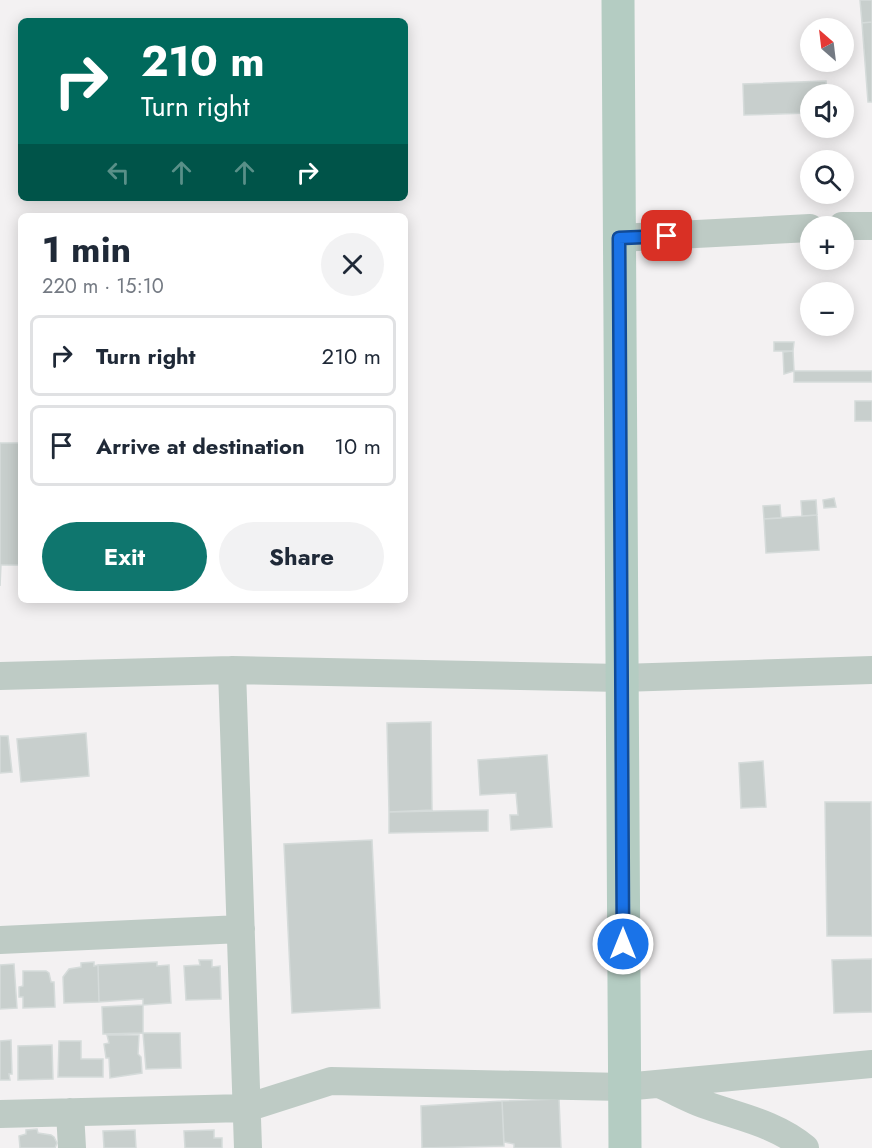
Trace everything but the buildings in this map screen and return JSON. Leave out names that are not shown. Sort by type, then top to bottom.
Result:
[{"type":"main road","points":[[618,0],[625,1148]]},
{"type":"street","points":[[854,226],[872,226]]},
{"type":"street","points":[[619,238],[800,229]]},
{"type":"street","points":[[231,670],[248,1148]]},
{"type":"street","points":[[0,676],[231,670],[621,678],[872,670]]},
{"type":"street","points":[[0,940],[241,929]]},
{"type":"street","points":[[0,1114],[246,1108],[331,1081],[624,1087],[872,1064]]},
{"type":"street","points":[[659,1084],[701,1104],[772,1127],[790,1136],[805,1148]]},
{"type":"street","points":[[70,1112],[72,1148]]},
{"type":"route","points":[[623,944],[619,238],[667,236]]}]
